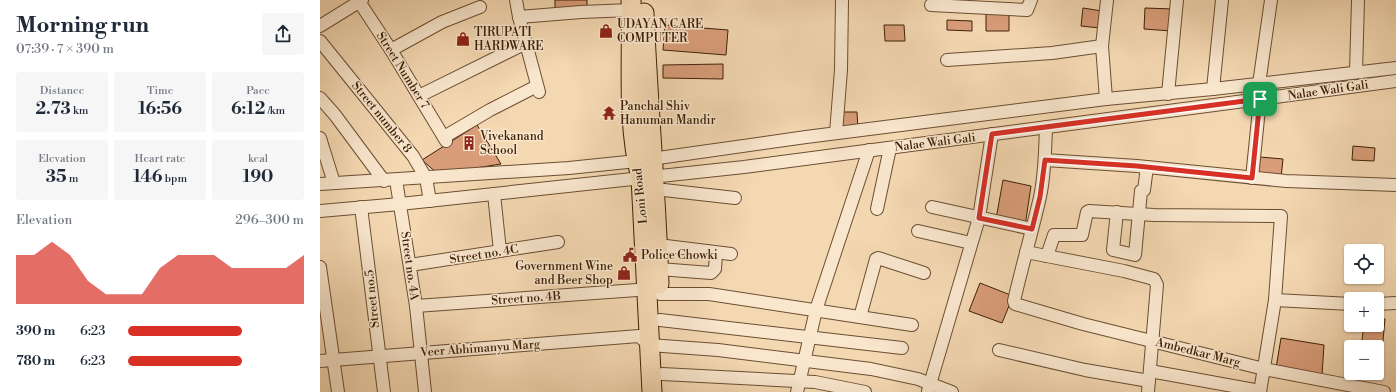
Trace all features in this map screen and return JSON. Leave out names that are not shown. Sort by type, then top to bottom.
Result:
[{"type":"highway","name":"Loni Road","points":[[635,3],[658,245],[660,320],[650,342],[662,383]]},
{"type":"highway","name":"Loni Road","points":[[651,171],[650,342],[652,392]]},
{"type":"street","points":[[419,96],[526,43],[516,0]]},
{"type":"street","points":[[836,133],[841,70],[842,0]]},
{"type":"street","points":[[931,5],[1027,10],[1030,0]]},
{"type":"street","points":[[1106,99],[1102,46],[1107,0]]},
{"type":"street","points":[[1168,94],[1178,0]]},
{"type":"street","points":[[1213,89],[1222,0]]},
{"type":"street","points":[[1252,178],[1260,99],[1259,84],[1271,0]]},
{"type":"street","points":[[1356,72],[1358,0]]},
{"type":"street","points":[[320,26],[360,1]]},
{"type":"street","name":"Street Number 7","points":[[360,1],[445,139],[490,110],[538,89],[526,43]]},
{"type":"street","points":[[519,18],[635,3]]},
{"type":"street","points":[[391,50],[442,22],[480,7]]},
{"type":"street","name":"Street number 8","points":[[320,40],[413,156],[426,178],[430,201]]},
{"type":"street","points":[[947,60],[1052,52],[1102,46]]},
{"type":"street","points":[[320,211],[494,194],[651,171],[836,133],[1106,99],[1168,94],[1396,68]]},
{"type":"street","name":"Nalae Wali Gali","points":[[651,171],[890,148],[1396,81]]},
{"type":"street","points":[[320,98],[390,180]]},
{"type":"street","points":[[1046,128],[1045,160],[1040,197],[1026,252],[1124,270],[1154,279],[1157,285],[1149,382]]},
{"type":"street","points":[[929,388],[979,218],[992,134]]},
{"type":"street","points":[[320,138],[334,183]]},
{"type":"street","points":[[877,209],[890,148]]},
{"type":"street","points":[[798,387],[816,310],[869,150]]},
{"type":"street","points":[[1045,160],[1147,167],[1252,178],[1396,185]]},
{"type":"street","points":[[1117,212],[1113,250],[1135,254],[1141,191],[1144,190],[1147,167]]},
{"type":"street","points":[[320,184],[426,178],[651,171],[736,198]]},
{"type":"street","name":"Street no. 4A","points":[[390,180],[400,204],[416,306],[425,392]]},
{"type":"street","points":[[494,194],[500,252]]},
{"type":"street","name":"Street no.5","points":[[361,207],[378,356],[384,392]]},
{"type":"street","points":[[932,207],[1032,229]]},
{"type":"street","points":[[999,350],[1085,370],[1149,382],[1260,392],[1275,300],[1281,216],[1139,214],[1088,211],[1082,235],[1054,235],[1047,256]]},
{"type":"street","points":[[918,231],[971,243]]},
{"type":"street","name":"Street no. 4C","points":[[410,265],[558,242]]},
{"type":"street","points":[[658,245],[731,254]]},
{"type":"street","name":"Ambedkar Marg","points":[[1026,252],[1014,303],[1083,324],[1264,369],[1384,392]]},
{"type":"street","points":[[659,269],[711,273],[715,269],[716,253]]},
{"type":"street","points":[[860,317],[876,259],[878,258],[924,273]]},
{"type":"street","points":[[320,267],[335,360],[338,392]]},
{"type":"street","name":"Street no. 4B","points":[[416,306],[637,290]]},
{"type":"street","points":[[660,294],[709,294],[912,325]]},
{"type":"street","points":[[1275,300],[1344,304]]},
{"type":"street","points":[[1384,304],[1396,303]]},
{"type":"street","points":[[660,320],[902,348]]},
{"type":"street","name":"Veer Abhimanyu Marg","points":[[320,361],[421,353],[650,342],[871,369],[918,379],[929,388],[952,392]]},
{"type":"street","points":[[662,383],[798,387],[838,385],[865,392]]},
{"type":"building","points":[[555,0],[587,0],[587,9],[555,9]]},
{"type":"building","points":[[1083,8],[1102,11],[1100,28],[1081,26]]},
{"type":"building","points":[[1145,8],[1173,9],[1172,31],[1144,29]]},
{"type":"building","points":[[986,13],[1009,14],[1009,31],[986,31]]},
{"type":"building","points":[[947,20],[972,21],[972,31],[947,30]]},
{"type":"building","points":[[665,25],[728,30],[726,55],[663,50]]},
{"type":"building","points":[[884,25],[904,25],[905,41],[885,41]]},
{"type":"building","points":[[723,64],[723,79],[663,78],[663,65]]},
{"type":"building","points":[[841,112],[857,112],[858,130],[841,130]]},
{"type":"building","name":"Vivekanand School","points":[[477,125],[501,164],[438,174],[422,160]]},
{"type":"building","points":[[1353,146],[1375,148],[1374,161],[1352,160]]},
{"type":"building","points":[[1260,157],[1283,159],[1281,178],[1258,176]]},
{"type":"building","points":[[1003,180],[1031,186],[1025,226],[996,219]]},
{"type":"building","points":[[980,283],[1013,296],[1002,323],[969,311]]},
{"type":"building","points":[[1363,332],[1384,332],[1383,340],[1362,340]]},
{"type":"building","points":[[1281,338],[1324,345],[1322,375],[1276,368]]},
{"type":"place","name":"UDAYAN CARE COMPUTER","points":[[606,31]]},
{"type":"place","name":"TIRUPATI HARDWARE","points":[[463,39]]},
{"type":"place","name":"Panchal Shiv Hanuman Mandir","points":[[609,113]]},
{"type":"place","name":"Vivekanand School","points":[[469,143]]},
{"type":"place","name":"Police Chowki","points":[[630,255]]},
{"type":"place","name":"Government Wine and Beer Shop","points":[[624,273]]},
{"type":"route","points":[[1260,99],[1252,178],[1115,164],[1045,160],[1040,197],[1032,229],[979,218],[992,134],[1260,99]]}]
